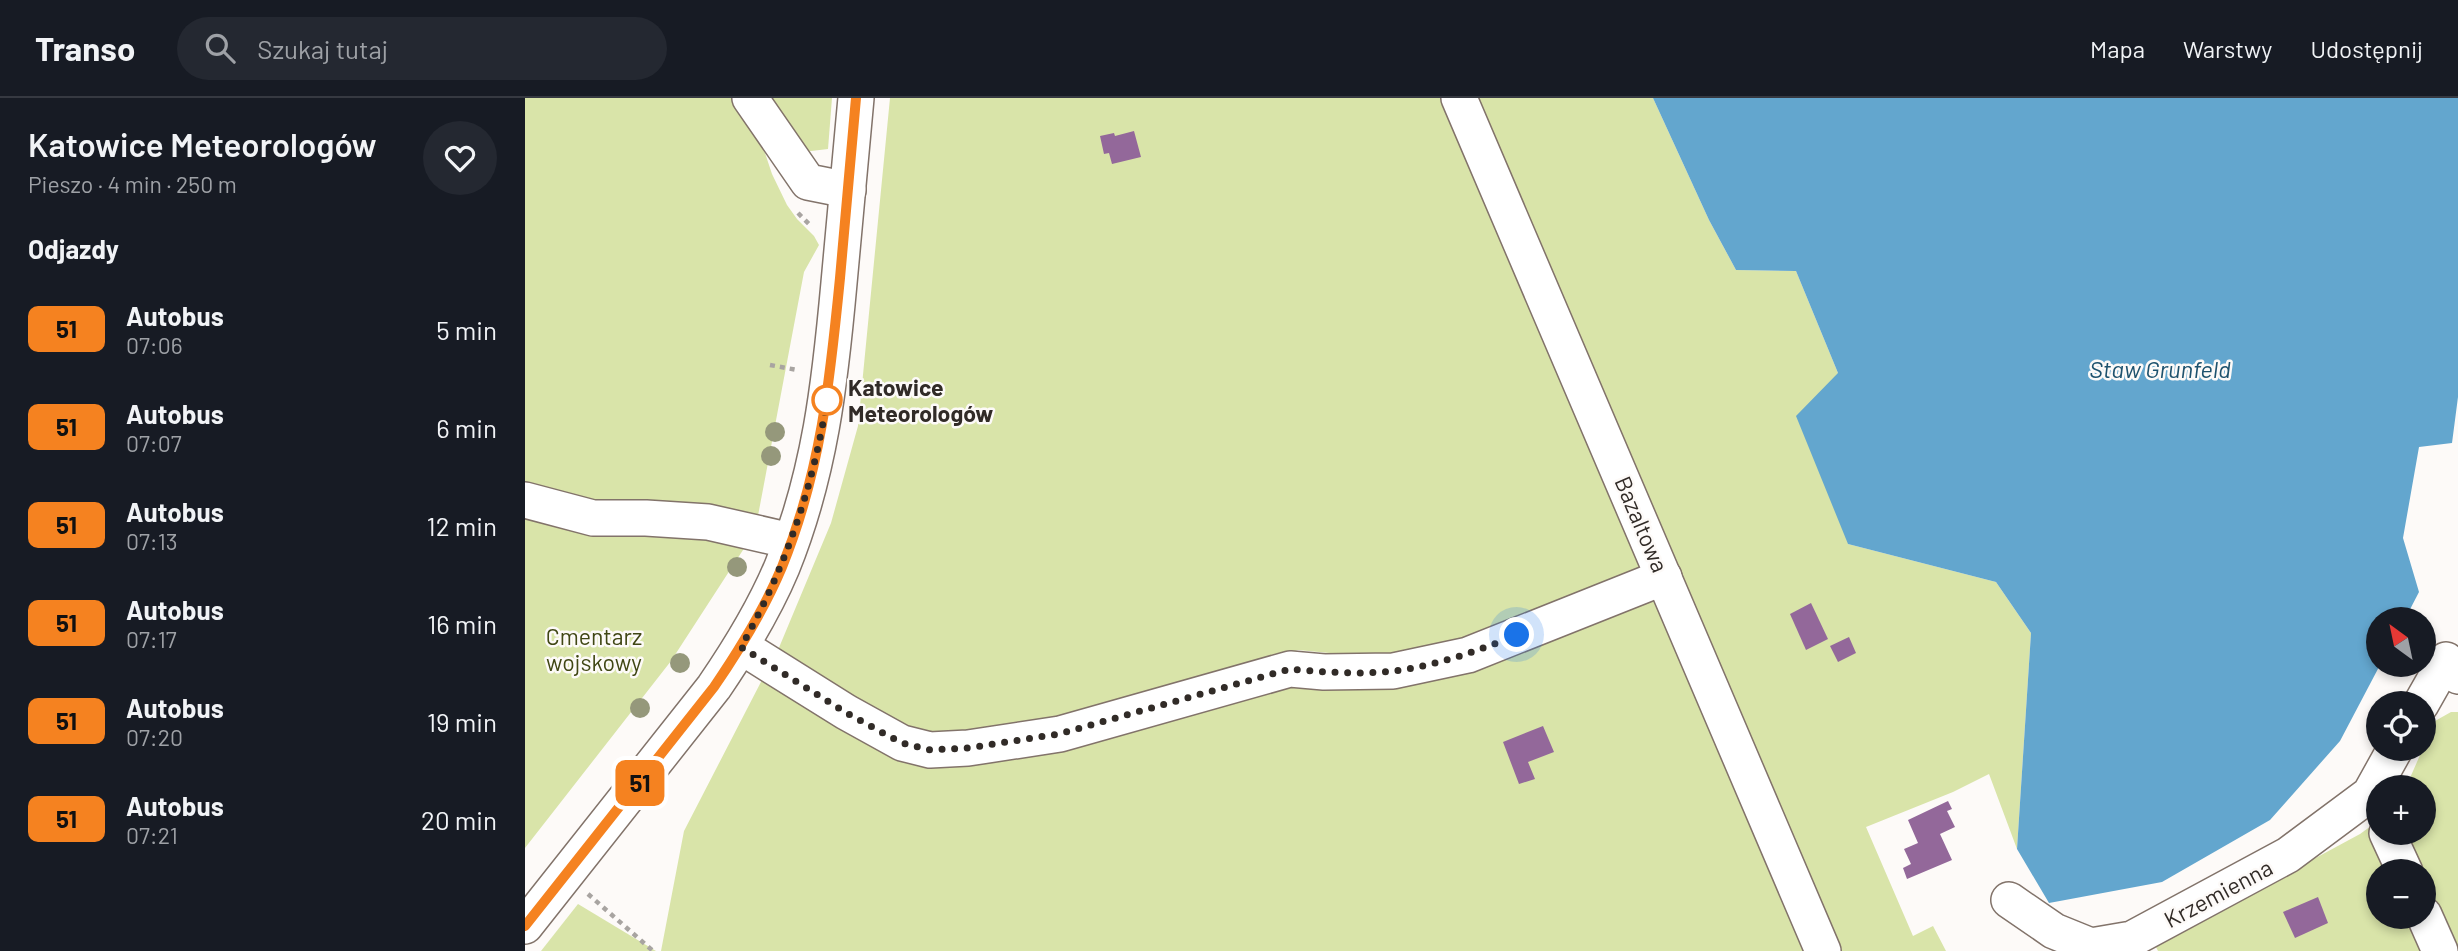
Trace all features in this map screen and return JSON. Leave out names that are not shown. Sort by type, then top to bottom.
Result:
[{"type":"street","points":[[750,98],[808,182],[848,190]]},
{"type":"street","points":[[525,926],[685,726],[741,647],[770,593],[791,541],[811,482],[822,433],[833,354],[856,98]]},
{"type":"street","name":"Bazaltowa","points":[[1458,98],[1823,951]]},
{"type":"street","points":[[525,499],[593,518],[708,522],[791,541]]},
{"type":"street","points":[[741,647],[845,712],[902,743],[930,750],[968,748],[1059,734],[1290,669],[1324,672],[1393,671],[1468,655],[1664,577]]},
{"type":"street","points":[[2428,691],[2446,660],[2458,676]]},
{"type":"street","name":"Krzemienna","points":[[2010,900],[2054,932],[2091,946],[2135,945],[2366,808]]},
{"type":"street","points":[[2430,929],[2440,951]]},
{"type":"path","points":[[796,382],[799,359]]},
{"type":"path","points":[[770,365],[797,370]]},
{"type":"path","points":[[607,909],[653,951]]},
{"type":"green space","name":"Cmentarz wojskowy","points":[[525,98],[733,98],[762,144],[772,174],[787,205],[819,245],[804,272],[757,521],[743,550],[671,661],[525,848]]},
{"type":"green space","points":[[764,98],[832,98],[828,149],[803,152]]},
{"type":"green space","points":[[890,98],[1449,98],[1649,572],[1403,660],[1298,650],[1088,718],[1020,732],[912,736],[778,650],[831,523],[858,426]]},
{"type":"green space","points":[[1468,98],[1653,98],[1709,220],[1736,270],[1796,271],[1838,373],[1848,544],[1996,582],[2031,633],[2017,849],[1989,774],[1953,792],[1866,827],[1913,936],[1933,926],[1946,951],[1834,951]]},
{"type":"green space","points":[[1650,600],[1663,606],[1811,951],[661,951],[684,831],[763,678],[897,758],[1293,684]]},
{"type":"green space","points":[[2451,712],[2458,712],[2458,951],[2158,951],[2155,945],[2366,830],[2366,845],[2436,845],[2436,775],[2411,775],[2417,761],[2436,761],[2436,720]]},
{"type":"green space","points":[[578,904],[656,951],[541,951]]},
{"type":"water","name":"Staw Grunfeld","points":[[1653,98],[2458,98],[2458,397],[2452,443],[2419,447],[2403,538],[2419,592],[2411,607],[2366,607],[2366,677],[2374,677],[2340,741],[2270,820],[2162,882],[2049,903],[2017,849],[2031,633],[1996,582],[1848,544],[1796,416],[1838,373],[1796,271],[1736,270],[1709,220]]},
{"type":"building","points":[[1134,131],[1141,157],[1112,164],[1109,153],[1104,154],[1100,136],[1114,133],[1115,136]]},
{"type":"building","points":[[1811,603],[1828,639],[1806,650],[1790,614]]},
{"type":"building","points":[[1849,637],[1856,653],[1838,662],[1830,646]]},
{"type":"building","points":[[1543,726],[1554,752],[1528,762],[1535,779],[1519,784],[1503,742]]},
{"type":"building","points":[[1948,801],[1952,809],[1947,811],[1955,827],[1940,834],[1952,860],[1907,879],[1903,868],[1911,864],[1904,849],[1918,843],[1908,820]]},
{"type":"building","points":[[2318,897],[2328,923],[2295,938],[2283,912]]},
{"type":"bus line","name":"51","points":[[525,926],[714,687],[741,647],[782,568],[804,506],[822,433],[833,354],[856,98]]},
{"type":"place","name":"Katowice Meteorologów","points":[[827,400]]},
{"type":"route","points":[[827,400],[822,433],[804,506],[782,568],[741,647],[845,712],[902,743],[930,750],[968,748],[1059,734],[1290,669],[1324,672],[1393,671],[1468,655],[1517,635]]}]
